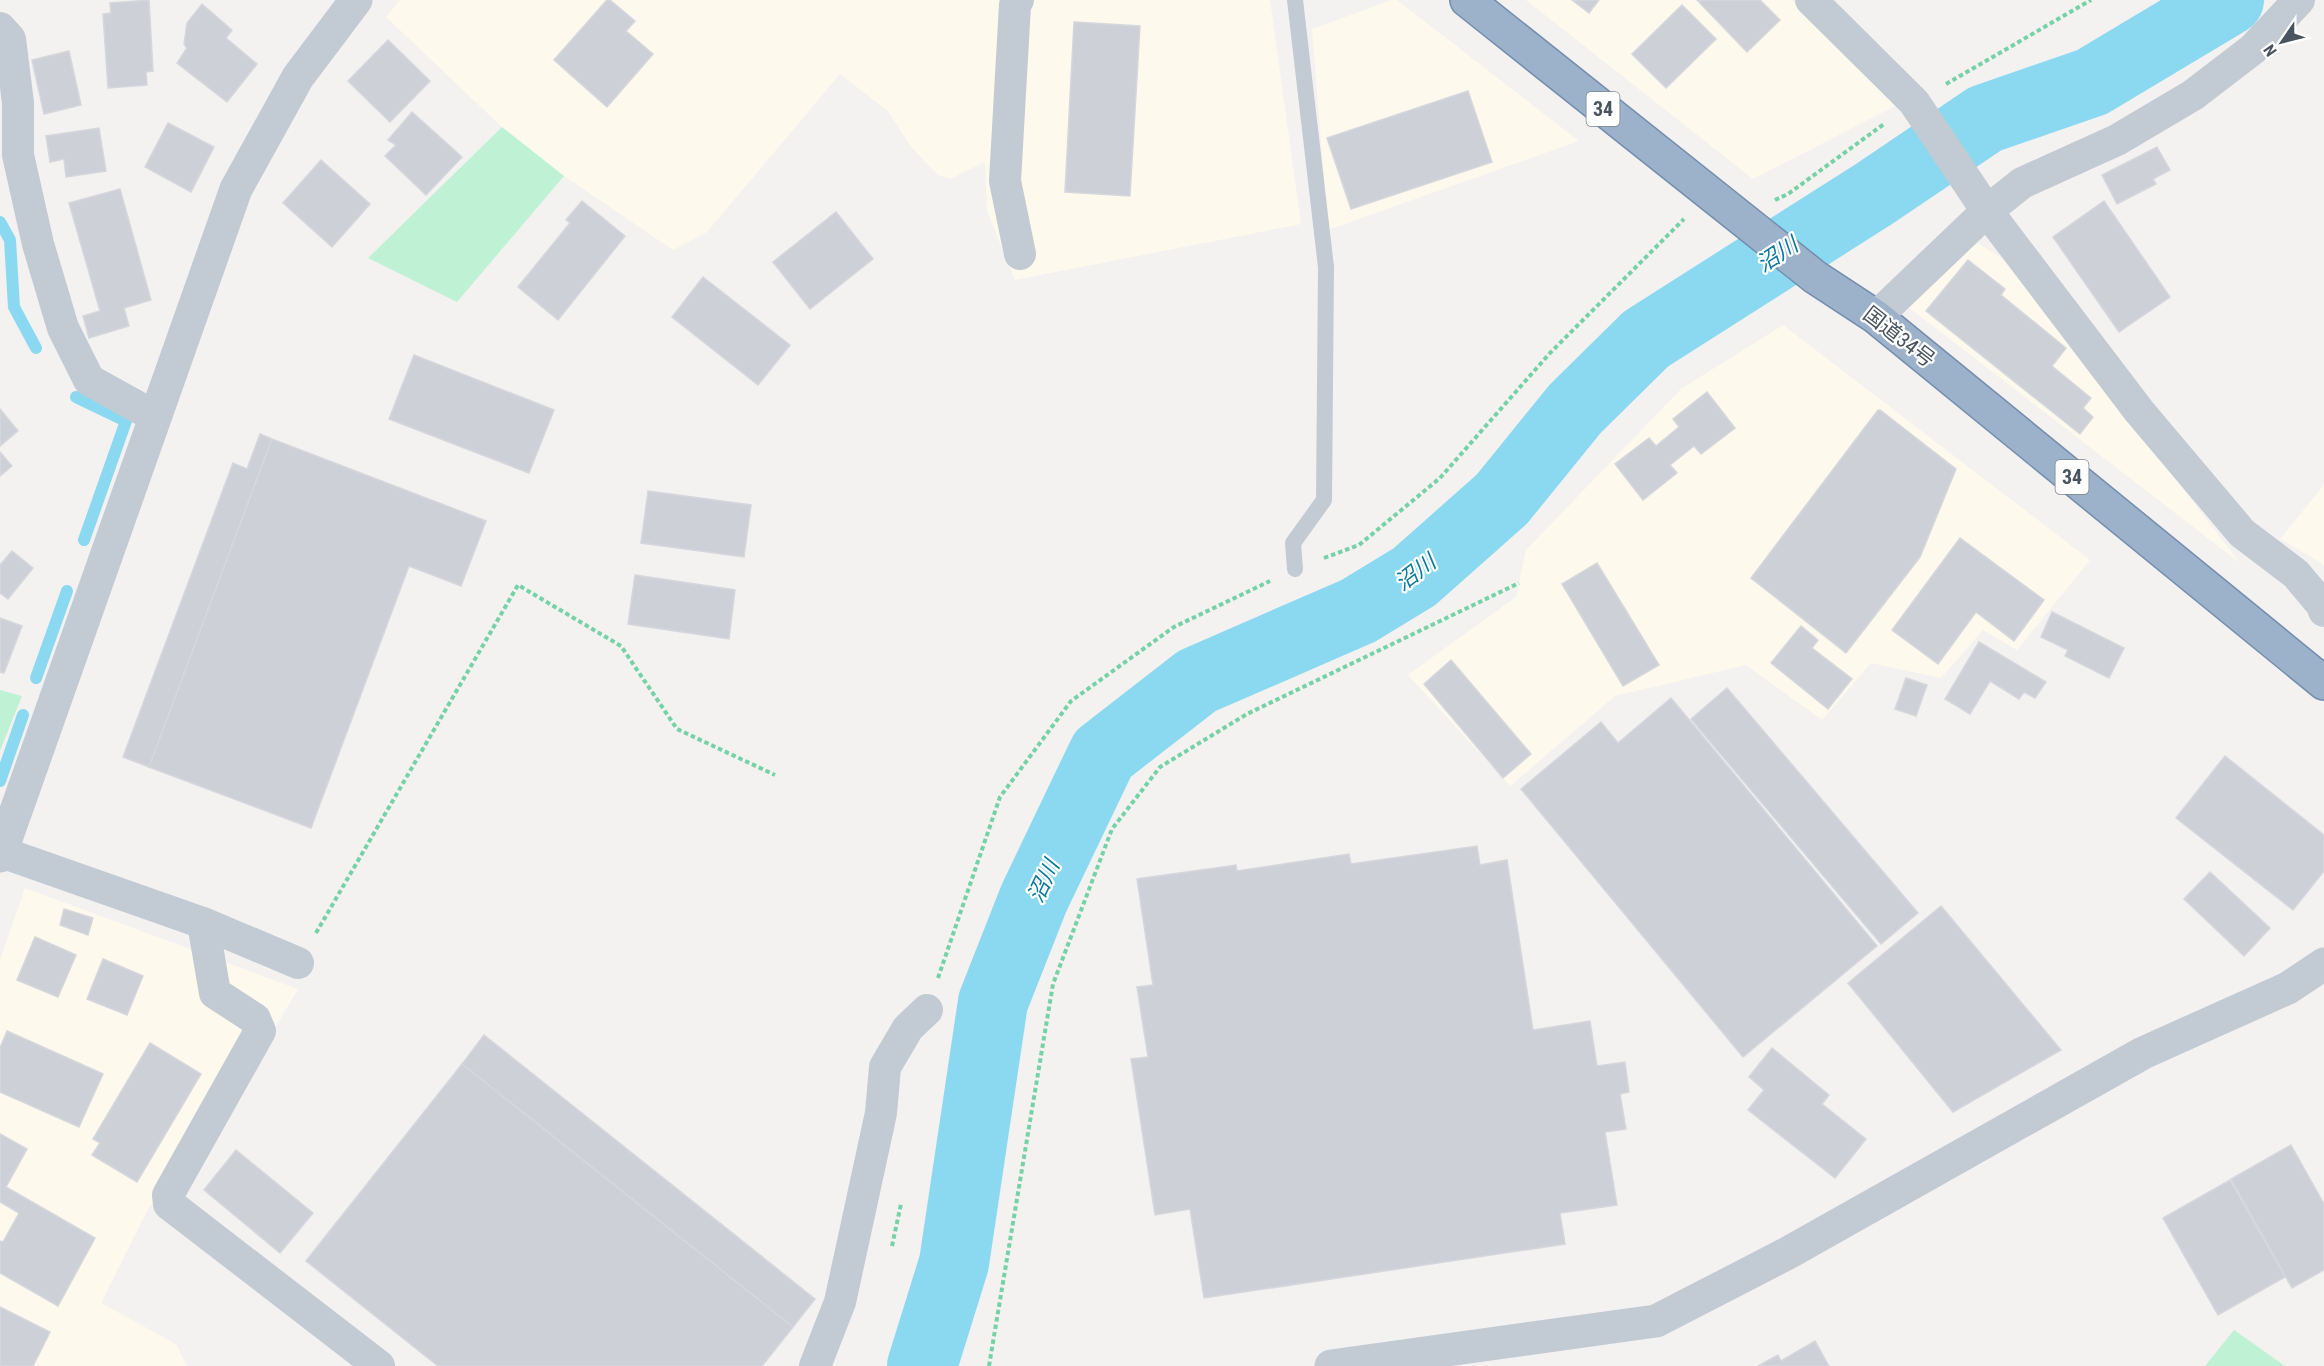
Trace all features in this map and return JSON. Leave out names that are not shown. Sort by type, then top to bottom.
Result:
[{"type":"highway","name":"国道34号","points":[[1467,0],[1815,277],[1876,317],[2324,683]]},
{"type":"street","points":[[298,963],[203,923],[1,854],[236,189],[298,76],[356,0]]},
{"type":"street","points":[[1018,0],[1015,5],[1005,181],[1020,254]]},
{"type":"street","points":[[1811,0],[1914,102],[1987,212],[2146,420],[2242,533],[2296,574],[2322,605],[2324,611]]},
{"type":"street","points":[[1876,317],[1987,212],[2022,183],[2117,140],[2193,95],[2253,49],[2299,0]]},
{"type":"street","points":[[0,28],[10,39],[18,103],[18,156],[38,244],[63,328],[89,380],[154,416]]},
{"type":"street","points":[[203,923],[215,993],[255,1019],[260,1031],[168,1195],[169,1204],[379,1366]]},
{"type":"street","points":[[1331,1366],[1656,1321],[1786,1254],[2143,1053],[2288,988],[2324,964]]},
{"type":"street","points":[[815,1366],[840,1302],[881,1113],[885,1067],[908,1028],[927,1010]]},
{"type":"lane","points":[[1295,0],[1326,267],[1324,500],[1293,543],[1295,569]]},
{"type":"path","points":[[927,1010],[999,797],[1071,701],[1174,627],[1295,569],[1359,545],[1440,478],[1550,353],[1682,219],[1740,217],[1788,194],[1914,102],[2091,0]]},
{"type":"path","points":[[989,1366],[1053,984],[1112,829],[1160,767],[1247,714],[1519,583]]},
{"type":"path","points":[[298,963],[518,585],[621,646],[677,729],[776,775]]},
{"type":"path","points":[[889,1257],[901,1202]]},
{"type":"shaded area","points":[[400,0],[1270,0],[1301,224],[1015,280],[987,211],[985,162],[950,179],[938,175],[911,147],[888,111],[840,74],[707,232],[673,250],[564,176],[502,127],[386,17]]},
{"type":"shaded area","points":[[1397,0],[1579,141],[1328,230],[1312,29]]},
{"type":"shaded area","points":[[1526,0],[1792,0],[1831,34],[1895,106],[1753,179]]},
{"type":"shaded area","points":[[1976,242],[2008,262],[2240,563],[1907,306]]},
{"type":"shaded area","points":[[1783,325],[2090,560],[2017,650],[1983,630],[1941,678],[1871,663],[1822,720],[1746,665],[1615,696],[1510,786],[1408,675],[1516,597],[1526,550],[1681,389]]},
{"type":"shaded area","points":[[2324,485],[2324,567],[2320,562],[2280,539]]},
{"type":"shaded area","points":[[25,888],[298,989],[188,1176],[149,1207],[101,1303],[176,1344],[187,1366],[0,1366],[0,960]]},
{"type":"green space","points":[[502,127],[564,176],[457,302],[368,258]]},
{"type":"green space","points":[[0,690],[22,696],[0,751]]},
{"type":"green space","points":[[2234,1330],[2285,1366],[2205,1366]]},
{"type":"building","points":[[149,0],[153,71],[146,72],[147,85],[108,88],[103,14],[111,13],[110,3]]},
{"type":"building","points":[[607,0],[610,0],[635,21],[626,31],[653,54],[607,107],[554,60]]},
{"type":"building","points":[[1572,0],[1599,0],[1589,13]]},
{"type":"building","points":[[1697,0],[1760,0],[1780,20],[1747,52]]},
{"type":"building","points":[[202,4],[232,30],[226,38],[257,64],[227,102],[177,63],[187,48],[184,44],[187,23]]},
{"type":"building","points":[[1682,5],[1716,39],[1666,88],[1632,54]]},
{"type":"building","points":[[1074,22],[1140,26],[1130,196],[1065,192]]},
{"type":"building","points":[[388,40],[430,81],[390,122],[348,81]]},
{"type":"building","points":[[69,51],[81,105],[44,114],[32,60]]},
{"type":"building","points":[[1468,91],[1492,162],[1351,209],[1327,138]]},
{"type":"building","points":[[412,112],[462,157],[426,195],[385,156],[396,145],[388,140]]},
{"type":"building","points":[[168,123],[214,147],[191,192],[145,167]]},
{"type":"building","points":[[99,128],[106,171],[66,177],[64,159],[50,162],[46,136]]},
{"type":"building","points":[[2157,147],[2170,170],[2153,179],[2156,184],[2117,204],[2102,175]]},
{"type":"building","points":[[321,160],[370,204],[332,247],[283,203]]},
{"type":"building","points":[[120,189],[151,300],[124,308],[129,326],[89,338],[83,316],[100,311],[69,203]]},
{"type":"building","points":[[582,201],[625,236],[558,320],[518,287],[570,223],[566,220]]},
{"type":"building","points":[[2104,201],[2170,297],[2119,332],[2053,237]]},
{"type":"building","points":[[836,212],[873,259],[810,309],[773,262]]},
{"type":"building","points":[[1968,260],[2005,289],[2001,295],[2066,348],[2052,366],[2091,398],[2083,408],[2093,417],[2080,434],[1926,311]]},
{"type":"building","points":[[703,277],[790,345],[758,385],[672,317]]},
{"type":"building","points":[[414,355],[554,410],[529,473],[389,419]]},
{"type":"building","points":[[1707,392],[1735,428],[1701,454],[1694,446],[1670,465],[1677,473],[1643,500],[1615,464],[1649,438],[1656,446],[1679,427],[1673,419]]},
{"type":"building","points":[[0,409],[18,431],[0,446]]},
{"type":"building","points":[[1878,410],[1956,469],[1920,557],[1846,653],[1751,578]]},
{"type":"building","points":[[260,434],[272,439],[149,767],[123,757],[233,463],[247,469]]},
{"type":"building","points":[[272,439],[486,521],[461,586],[409,566],[311,828],[149,767]]},
{"type":"building","points":[[0,452],[12,466],[0,476]]},
{"type":"building","points":[[648,491],[751,505],[744,557],[641,543]]},
{"type":"building","points":[[1960,538],[2044,600],[2014,641],[1976,612],[1938,664],[1892,630]]},
{"type":"building","points":[[12,551],[33,568],[8,599],[0,593],[0,565]]},
{"type":"building","points":[[1597,563],[1659,665],[1623,686],[1562,584]]},
{"type":"building","points":[[635,575],[735,590],[729,639],[628,624]]},
{"type":"building","points":[[2052,612],[2124,648],[2109,678],[2065,656],[2068,650],[2041,637]]},
{"type":"building","points":[[0,618],[22,626],[4,673],[0,672]]},
{"type":"building","points":[[1801,626],[1818,640],[1812,648],[1852,679],[1828,709],[1771,663]]},
{"type":"building","points":[[1979,642],[2046,682],[2035,698],[2024,692],[2019,699],[1990,681],[1970,714],[1945,699]]},
{"type":"building","points":[[1451,660],[1531,754],[1503,778],[1424,684]]},
{"type":"building","points":[[1906,678],[1927,685],[1916,716],[1895,709]]},
{"type":"building","points":[[1727,688],[1918,913],[1881,944],[1691,719]]},
{"type":"building","points":[[1671,698],[1877,946],[1743,1057],[1521,789],[1601,722],[1618,743]]},
{"type":"building","points":[[2225,756],[2324,835],[2324,871],[2293,910],[2176,818]]},
{"type":"building","points":[[1477,846],[1480,865],[1507,860],[1533,1030],[1590,1021],[1597,1066],[1625,1062],[1629,1092],[1620,1094],[1626,1129],[1605,1132],[1617,1205],[1560,1213],[1565,1244],[1204,1298],[1190,1209],[1155,1215],[1131,1059],[1148,1057],[1137,987],[1153,985],[1137,879],[1236,865],[1237,871],[1349,854],[1351,864]]},
{"type":"building","points":[[2210,872],[2270,928],[2244,956],[2184,899]]},
{"type":"building","points":[[1941,906],[2061,1050],[1953,1112],[1848,983]]},
{"type":"building","points":[[64,909],[93,918],[88,935],[60,925]]},
{"type":"building","points":[[35,937],[76,955],[58,997],[17,980]]},
{"type":"building","points":[[103,959],[143,976],[127,1015],[87,999]]},
{"type":"building","points":[[7,1031],[103,1074],[79,1127],[0,1092],[0,1048]]},
{"type":"building","points":[[484,1035],[815,1299],[793,1327],[462,1064]]},
{"type":"building","points":[[150,1043],[201,1074],[137,1182],[92,1155],[100,1143],[93,1139]]},
{"type":"building","points":[[1772,1048],[1829,1095],[1822,1104],[1866,1139],[1835,1178],[1748,1110],[1764,1090],[1749,1077]]},
{"type":"building","points":[[462,1064],[793,1327],[762,1366],[438,1366],[306,1261]]},
{"type":"building","points":[[0,1134],[27,1149],[6,1187],[95,1238],[58,1306],[0,1273],[0,1241],[3,1242],[19,1213],[0,1202]]},
{"type":"building","points":[[2291,1145],[2324,1204],[2324,1270],[2292,1288],[2231,1179]]},
{"type":"building","points":[[236,1150],[313,1213],[280,1253],[204,1190]]},
{"type":"building","points":[[2230,1180],[2285,1277],[2218,1315],[2163,1218]]},
{"type":"building","points":[[0,1307],[50,1332],[33,1366],[0,1366]]},
{"type":"building","points":[[1815,1341],[1829,1366],[1758,1366],[1778,1355],[1781,1361]]},
{"type":"waterway","name":"沼川","points":[[922,1366],[954,1263],[993,1002],[1034,898],[1103,754],[1197,681],[1358,611],[1414,577],[1502,499],[1575,409],[1646,339],[1874,194],[1985,119],[2092,82],[2229,0]]},
{"type":"waterway","points":[[0,222],[10,240],[14,307],[36,348]]},
{"type":"waterway","points":[[76,397],[126,421],[84,540]]},
{"type":"waterway","points":[[36,678],[67,591]]},
{"type":"waterway","points":[[0,781],[23,715]]}]
